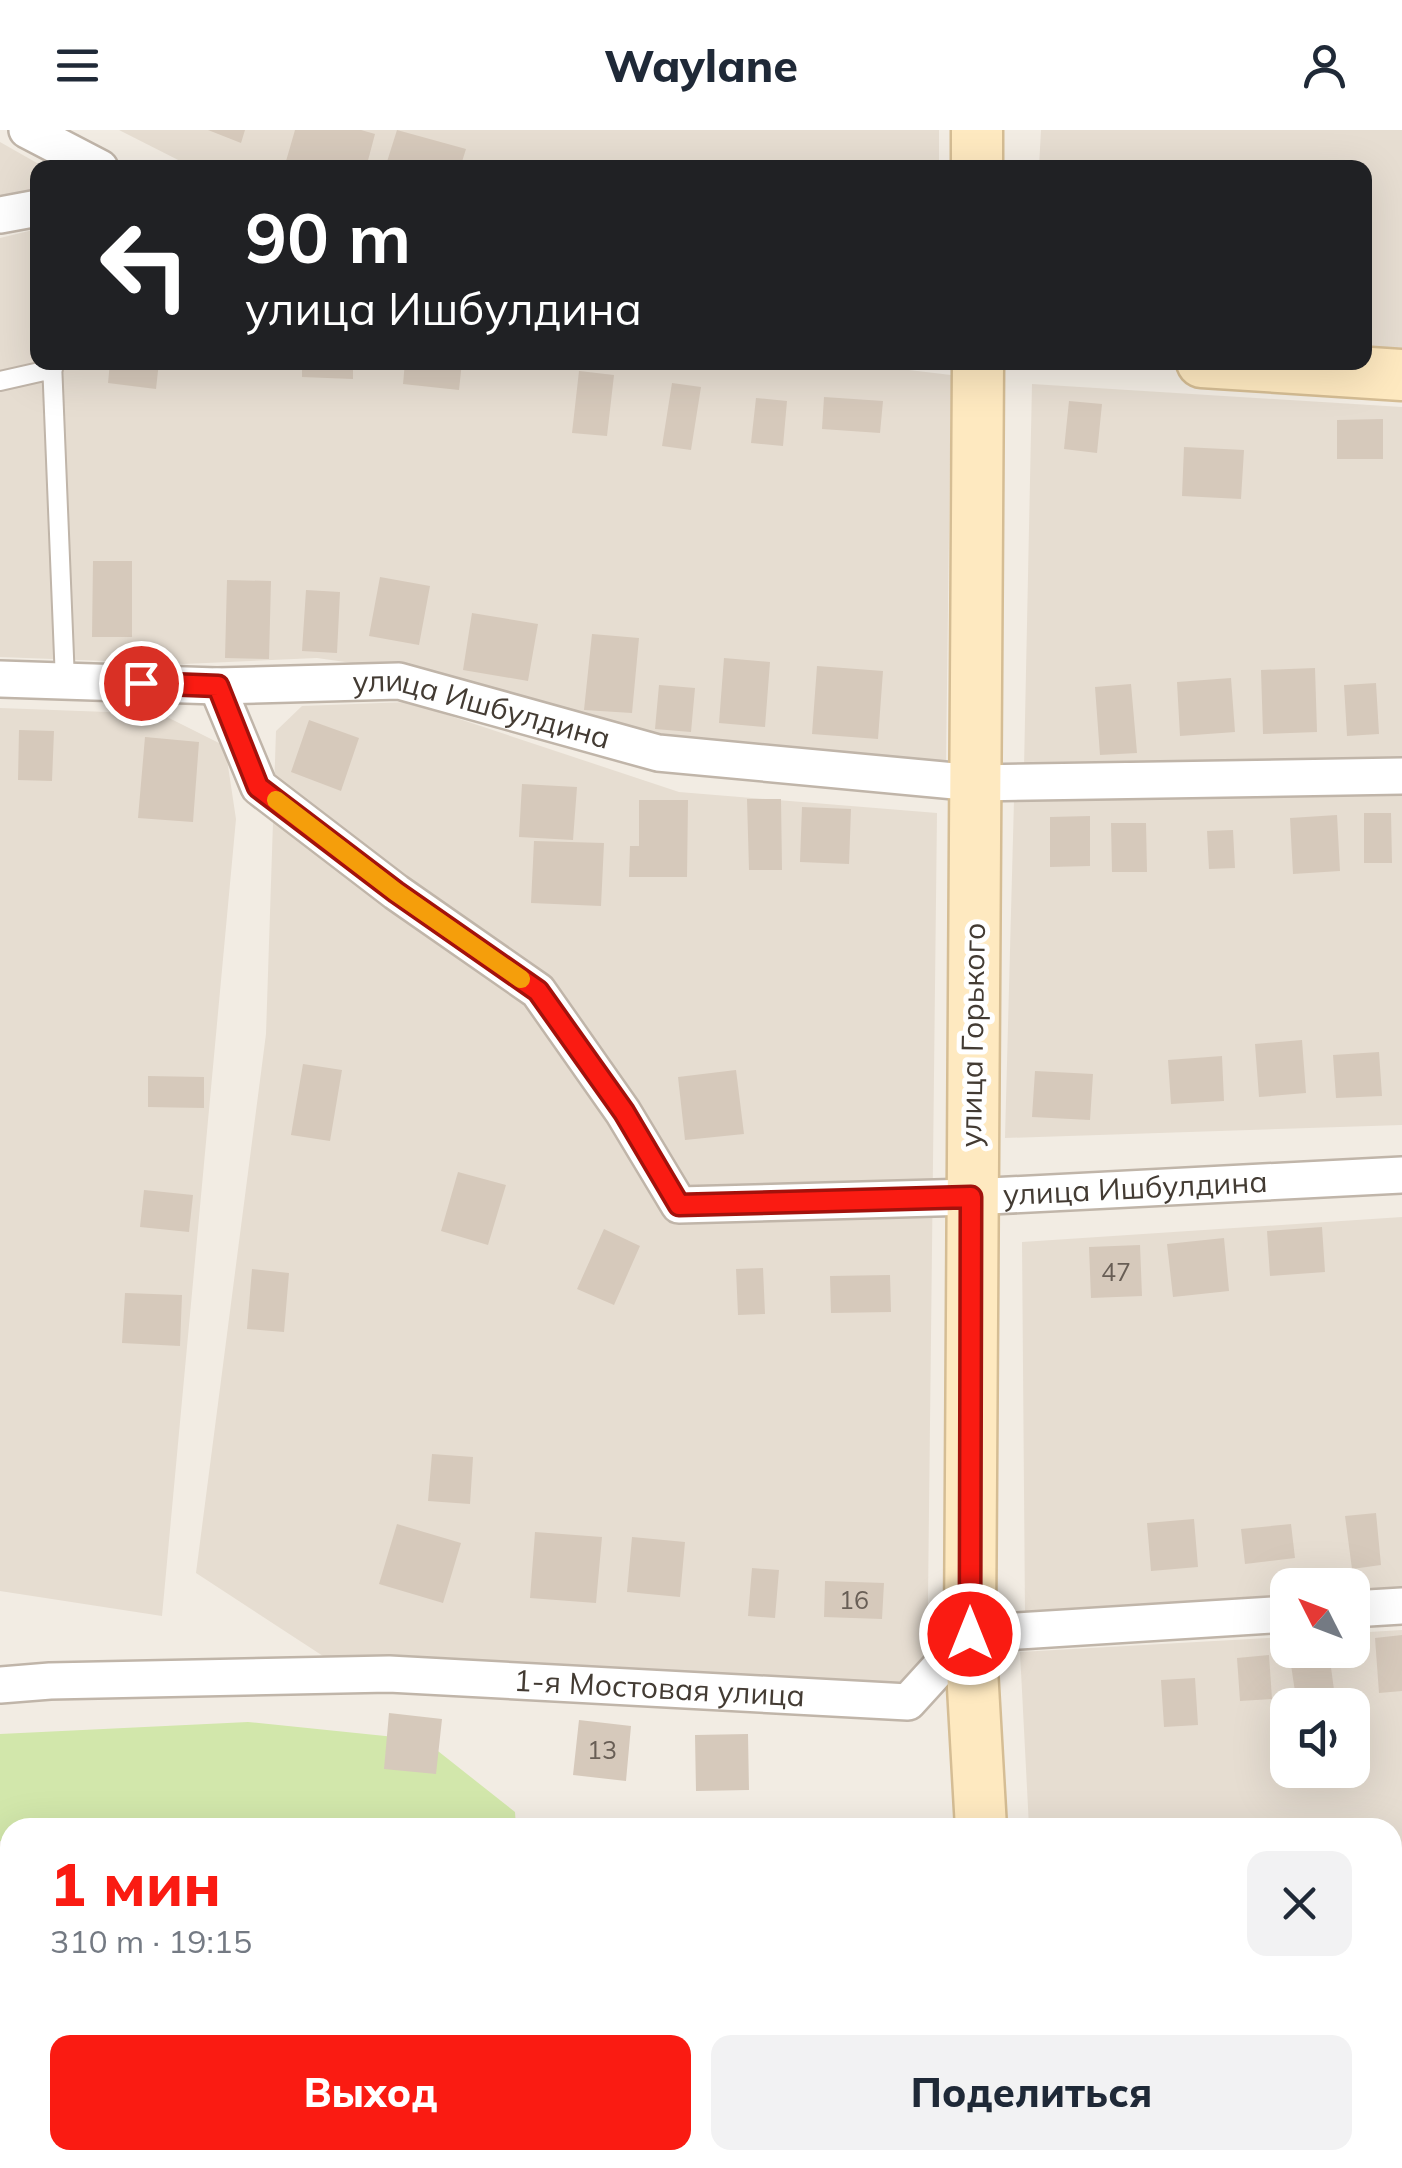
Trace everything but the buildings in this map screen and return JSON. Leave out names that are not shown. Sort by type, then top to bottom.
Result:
[{"type":"main road","points":[[977,130],[977,160]]},
{"type":"main road","name":"улица Горького","points":[[978,370],[970,1634],[980,1818]]},
{"type":"main road","points":[[1316,370],[1402,376]]},
{"type":"street","points":[[27,130],[85,160]]},
{"type":"street","points":[[0,216],[30,210]]},
{"type":"street","name":"улица Ишбулдина","points":[[0,679],[218,686],[400,681],[658,753],[976,783],[1402,776]]},
{"type":"street","name":"улица Ишбулдина","points":[[218,686],[258,787],[396,892],[538,991],[624,1112],[679,1205],[971,1197],[1402,1175]]},
{"type":"street","points":[[1370,1609],[1402,1606]]},
{"type":"street","points":[[970,1634],[1270,1615]]},
{"type":"street","name":"1-я Мостовая улица","points":[[0,1685],[389,1674],[908,1702],[970,1634]]},
{"type":"lane","points":[[0,381],[38,370]]},
{"type":"lane","points":[[52,370],[65,680]]},
{"type":"shaded area","points":[[119,130],[939,130],[939,160],[178,160]]},
{"type":"shaded area","points":[[1041,130],[1402,130],[1402,348],[1372,346],[1372,160],[1039,160]]},
{"type":"shaded area","points":[[0,142],[32,160],[30,199],[0,205]]},
{"type":"shaded area","points":[[30,231],[30,370],[909,370],[951,375],[946,765],[724,749],[519,713],[423,673],[317,658],[184,664],[0,657],[0,238]]},
{"type":"shaded area","points":[[1032,384],[1402,407],[1402,761],[1024,768]]},
{"type":"shaded area","points":[[408,702],[679,792],[937,813],[927,1685],[372,1688],[196,1573],[266,1034],[276,731],[302,706]]},
{"type":"shaded area","points":[[0,708],[161,714],[225,746],[236,819],[162,1616],[0,1591]]},
{"type":"shaded area","points":[[1402,795],[1402,1125],[1005,1138],[1014,800]]},
{"type":"shaded area","points":[[1402,1217],[1402,1589],[1370,1592],[1370,1568],[1270,1568],[1270,1598],[1025,1613],[1022,1242]]},
{"type":"shaded area","points":[[1402,1630],[1402,1818],[1029,1818],[1020,1652],[1270,1638],[1270,1668],[1370,1668],[1370,1632]]},
{"type":"green space","points":[[248,1722],[424,1740],[515,1812],[515,1818],[0,1818],[0,1734]]},
{"type":"slow traffic","points":[[276,800],[396,892],[521,979]]},
{"type":"route","points":[[141,683],[218,686],[258,787],[396,892],[538,991],[624,1112],[679,1205],[971,1197],[970,1634]]}]
